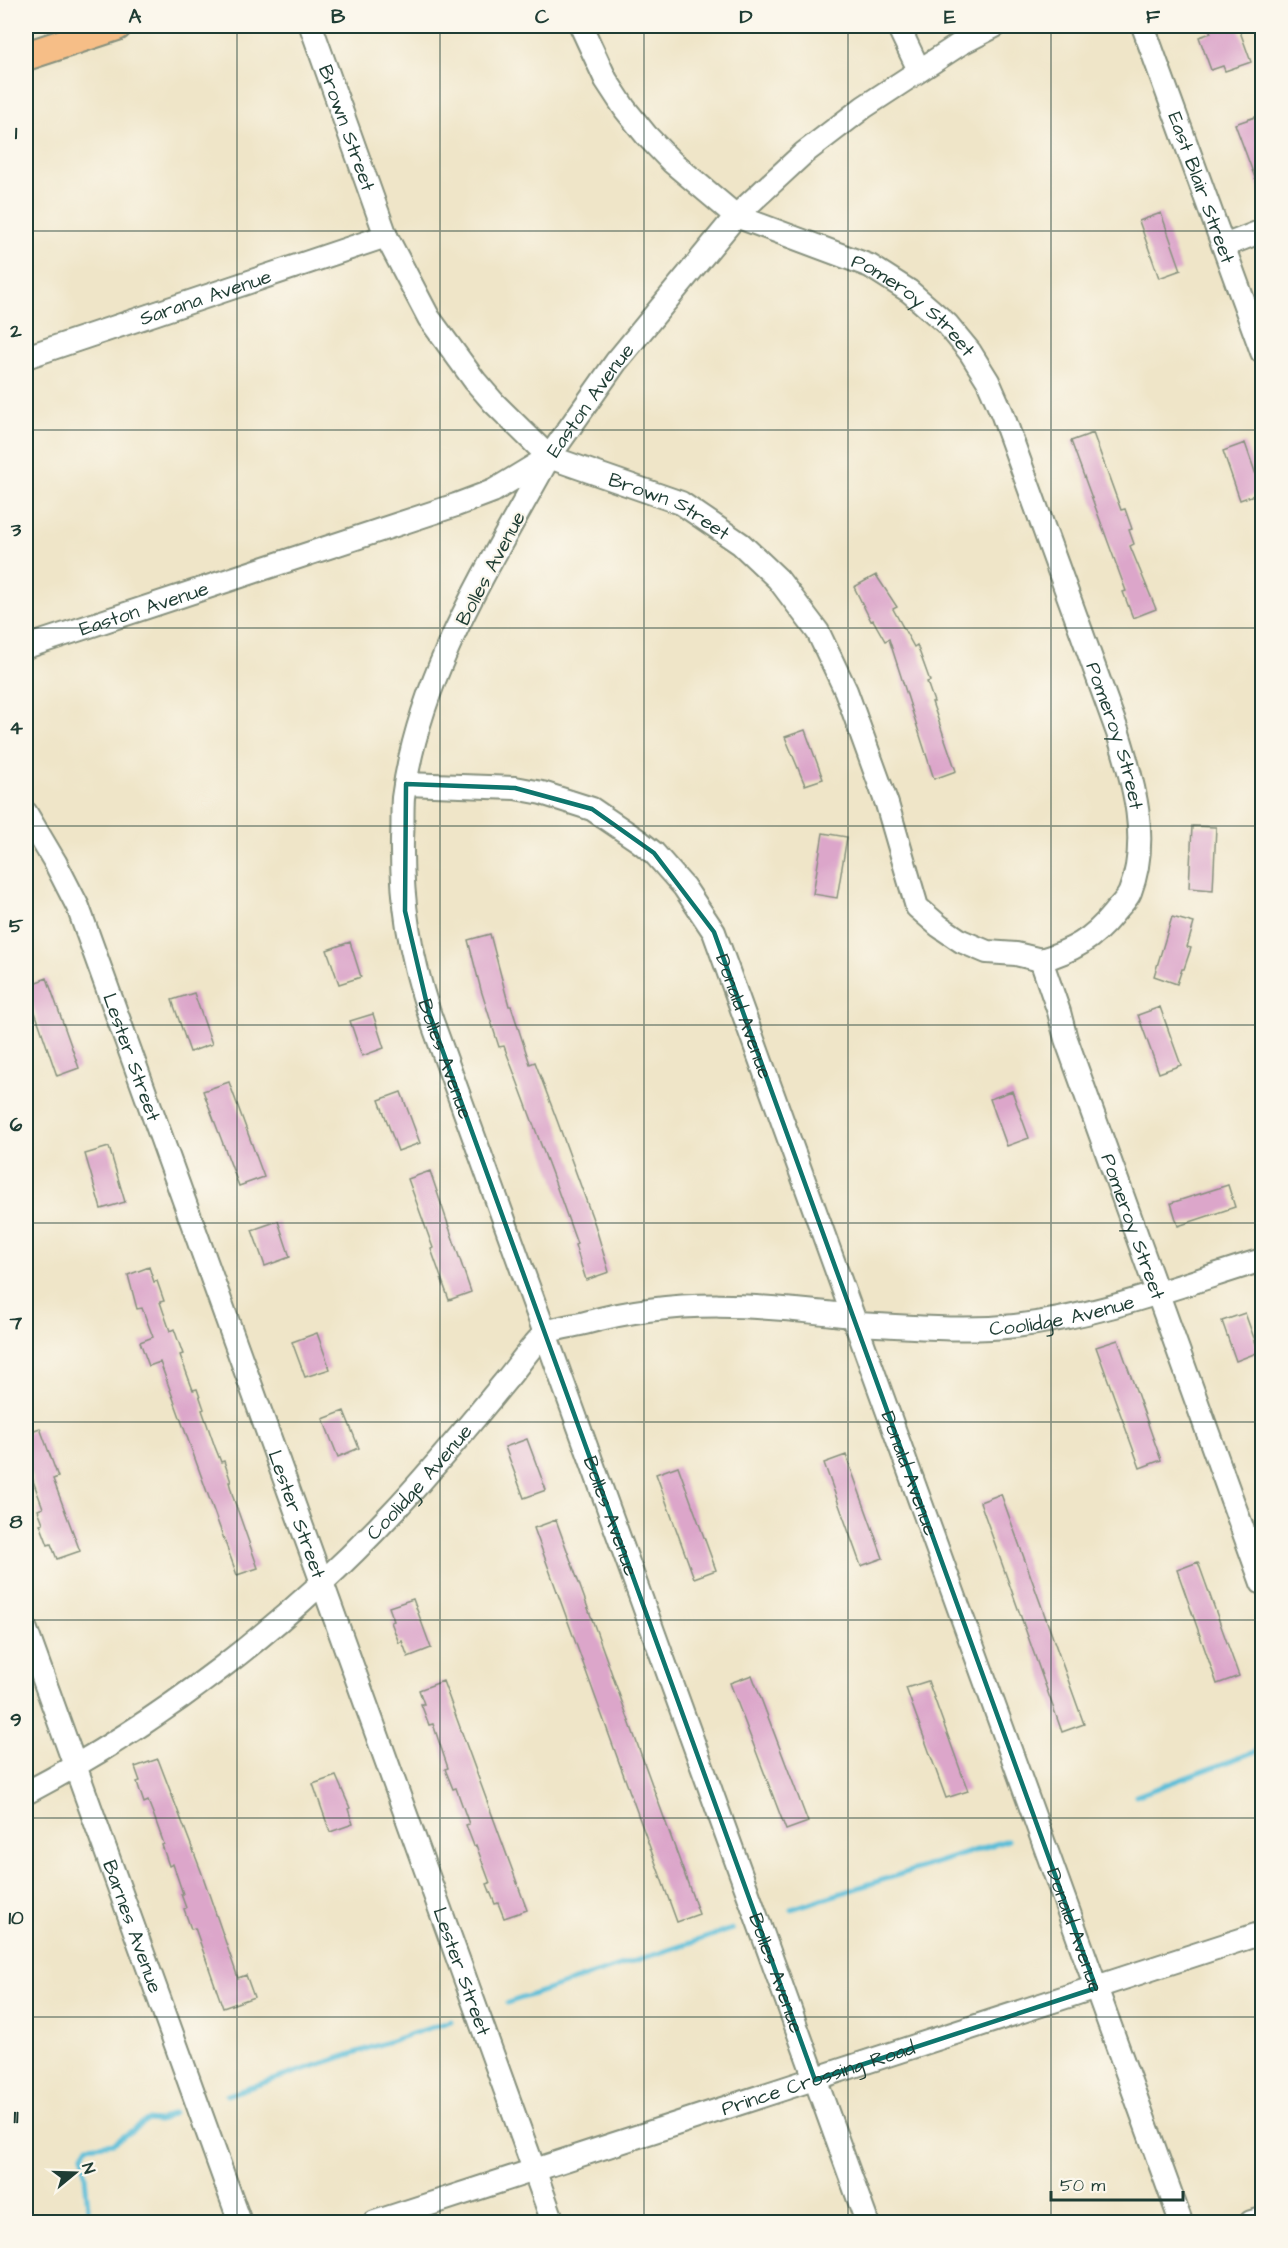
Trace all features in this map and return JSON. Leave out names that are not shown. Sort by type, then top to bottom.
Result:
[{"type":"main road","points":[[26,56],[117,26]]},
{"type":"street","name":"Brown Street","points":[[311,26],[386,237],[429,318],[449,347],[494,403],[549,457],[681,504],[741,544],[778,579],[818,632],[846,691],[887,804],[917,907],[939,926],[987,952],[1016,954],[1041,960]]},
{"type":"street","name":"Pomeroy Street","points":[[580,26],[606,80],[646,135],[672,162],[736,216],[870,266],[909,291],[946,324],[970,352],[988,381],[1002,412],[1118,733],[1132,783],[1140,825],[1139,851],[1129,893],[1096,933],[1067,952],[1041,960],[1066,1039],[1263,1583]]},
{"type":"street","points":[[898,26],[919,70]]},
{"type":"street","name":"Easton Avenue","points":[[26,647],[456,505],[493,491],[549,457],[616,362],[736,216],[804,153],[864,107],[960,44],[995,26]]},
{"type":"street","name":"East Blair Street","points":[[1143,26],[1263,352]]},
{"type":"street","points":[[1224,246],[1263,231]]},
{"type":"street","name":"Sarana Avenue","points":[[26,357],[386,237]]},
{"type":"street","name":"Bolles Avenue","points":[[549,457],[467,606],[442,661],[416,737],[405,792],[402,879],[409,937],[417,974],[545,1334],[867,2223]]},
{"type":"street","name":"Donald Avenue","points":[[405,792],[492,786],[515,788],[591,809],[639,841],[666,866],[684,887],[714,932],[1181,2223]]},
{"type":"street","name":"Lester Street","points":[[26,813],[78,907],[553,2223]]},
{"type":"street","name":"Coolidge Avenue","points":[[26,1793],[75,1767],[154,1716],[202,1682],[322,1584],[390,1516],[435,1466],[545,1334],[638,1311],[719,1304],[766,1306],[854,1320],[959,1329],[1013,1326],[1081,1315],[1263,1260]]},
{"type":"street","name":"Barnes Avenue","points":[[26,1630],[240,2223]]},
{"type":"street","name":"Prince Crossing Road","points":[[375,2223],[1263,1934]]},
{"type":"street","points":[[1251,2223],[1263,2219]]},
{"type":"highlighted area","points":[[406,784],[515,788],[592,809],[654,853],[714,932],[1096,1988],[815,2080],[429,1013],[405,911]]},
{"type":"building","points":[[1208,26],[1238,26],[1251,62],[1225,71],[1223,66],[1211,70],[1199,37],[1211,33]]},
{"type":"building","points":[[1258,116],[1263,129],[1263,193],[1261,194],[1235,124]]},
{"type":"building","points":[[1161,213],[1181,270],[1159,278],[1139,221]]},
{"type":"building","points":[[1093,433],[1121,510],[1125,509],[1132,529],[1129,530],[1134,544],[1130,546],[1156,609],[1133,618],[1123,592],[1126,591],[1071,441]]},
{"type":"building","points":[[1245,443],[1262,492],[1240,500],[1223,451]]},
{"type":"building","points":[[876,575],[897,607],[893,609],[914,647],[917,645],[930,681],[927,682],[934,702],[932,702],[956,771],[934,779],[889,639],[885,641],[873,620],[871,621],[854,587]]},
{"type":"building","points":[[805,730],[823,779],[805,785],[785,737]]},
{"type":"building","points":[[1192,826],[1216,827],[1213,890],[1189,888]]},
{"type":"building","points":[[823,833],[847,837],[837,898],[813,894]]},
{"type":"building","points":[[1172,917],[1194,923],[1187,947],[1191,948],[1177,984],[1154,976]]},
{"type":"building","points":[[490,934],[509,1006],[511,1006],[530,1064],[535,1062],[558,1123],[595,1225],[609,1272],[586,1280],[575,1245],[577,1244],[552,1174],[504,1046],[499,1047],[481,990],[468,940]]},
{"type":"building","points":[[350,942],[361,977],[339,984],[327,950]]},
{"type":"building","points":[[47,978],[79,1068],[57,1076],[26,986]]},
{"type":"building","points":[[194,993],[212,1044],[190,1052],[172,1000]]},
{"type":"building","points":[[1160,1007],[1181,1065],[1159,1073],[1138,1015]]},
{"type":"building","points":[[373,1014],[384,1048],[362,1056],[350,1021]]},
{"type":"building","points":[[229,1082],[264,1177],[239,1186],[203,1091]]},
{"type":"building","points":[[1012,1091],[1029,1138],[1007,1146],[990,1099]]},
{"type":"building","points":[[401,1092],[420,1143],[398,1151],[379,1100]]},
{"type":"building","points":[[109,1147],[125,1202],[101,1209],[85,1154]]},
{"type":"building","points":[[430,1171],[471,1292],[449,1300],[408,1179]]},
{"type":"building","points":[[1228,1185],[1235,1207],[1178,1226],[1171,1203]]},
{"type":"building","points":[[278,1221],[290,1257],[265,1266],[252,1230]]},
{"type":"building","points":[[149,1267],[164,1301],[160,1302],[170,1331],[174,1329],[183,1354],[180,1355],[193,1390],[197,1389],[215,1447],[221,1462],[224,1461],[233,1497],[258,1568],[237,1575],[160,1362],[149,1366],[140,1342],[153,1337],[142,1308],[137,1309],[128,1275]]},
{"type":"building","points":[[1245,1313],[1259,1352],[1236,1361],[1222,1321]]},
{"type":"building","points":[[317,1333],[330,1369],[305,1377],[292,1342]]},
{"type":"building","points":[[1118,1340],[1161,1460],[1140,1468],[1096,1347]]},
{"type":"building","points":[[344,1411],[359,1448],[338,1457],[323,1419]]},
{"type":"building","points":[[40,1428],[58,1477],[53,1479],[80,1551],[57,1559],[51,1544],[48,1545],[40,1524],[43,1523],[38,1510],[43,1508],[29,1470],[26,1472],[26,1433]]},
{"type":"building","points":[[527,1439],[546,1490],[524,1498],[505,1447]]},
{"type":"building","points":[[846,1455],[883,1558],[861,1566],[824,1463]]},
{"type":"building","points":[[678,1466],[716,1570],[694,1578],[656,1474]]},
{"type":"building","points":[[1001,1494],[1084,1724],[1062,1732],[980,1502]]},
{"type":"building","points":[[556,1520],[699,1914],[677,1922],[534,1528]]},
{"type":"building","points":[[1198,1562],[1239,1676],[1217,1684],[1177,1570]]},
{"type":"building","points":[[413,1599],[431,1648],[408,1657],[402,1641],[399,1643],[391,1622],[394,1621],[389,1607]]},
{"type":"building","points":[[752,1675],[808,1822],[786,1830],[730,1683]]},
{"type":"building","points":[[443,1681],[527,1910],[504,1918],[487,1884],[490,1883],[466,1825],[469,1824],[456,1788],[453,1789],[445,1769],[448,1768],[433,1724],[429,1725],[421,1704],[424,1704],[419,1690]]},
{"type":"building","points":[[928,1681],[968,1791],[946,1798],[906,1688]]},
{"type":"building","points":[[158,1759],[201,1871],[238,1978],[246,1975],[254,1997],[223,2008],[195,1928],[191,1929],[184,1909],[186,1908],[181,1894],[183,1894],[173,1864],[169,1866],[154,1816],[148,1801],[144,1803],[137,1782],[140,1781],[135,1767]]},
{"type":"building","points":[[336,1776],[350,1808],[348,1809],[353,1824],[330,1832],[313,1784]]},
{"type":"waterway","points":[[1136,1796],[1262,1749]]},
{"type":"waterway","points":[[791,1909],[1008,1840]]},
{"type":"waterway","points":[[507,2003],[732,1929]]},
{"type":"waterway","points":[[227,2095],[451,2021]]},
{"type":"waterway","points":[[86,2222],[88,2208],[83,2154],[88,2146],[114,2143],[147,2120],[158,2121],[173,2113]]}]
